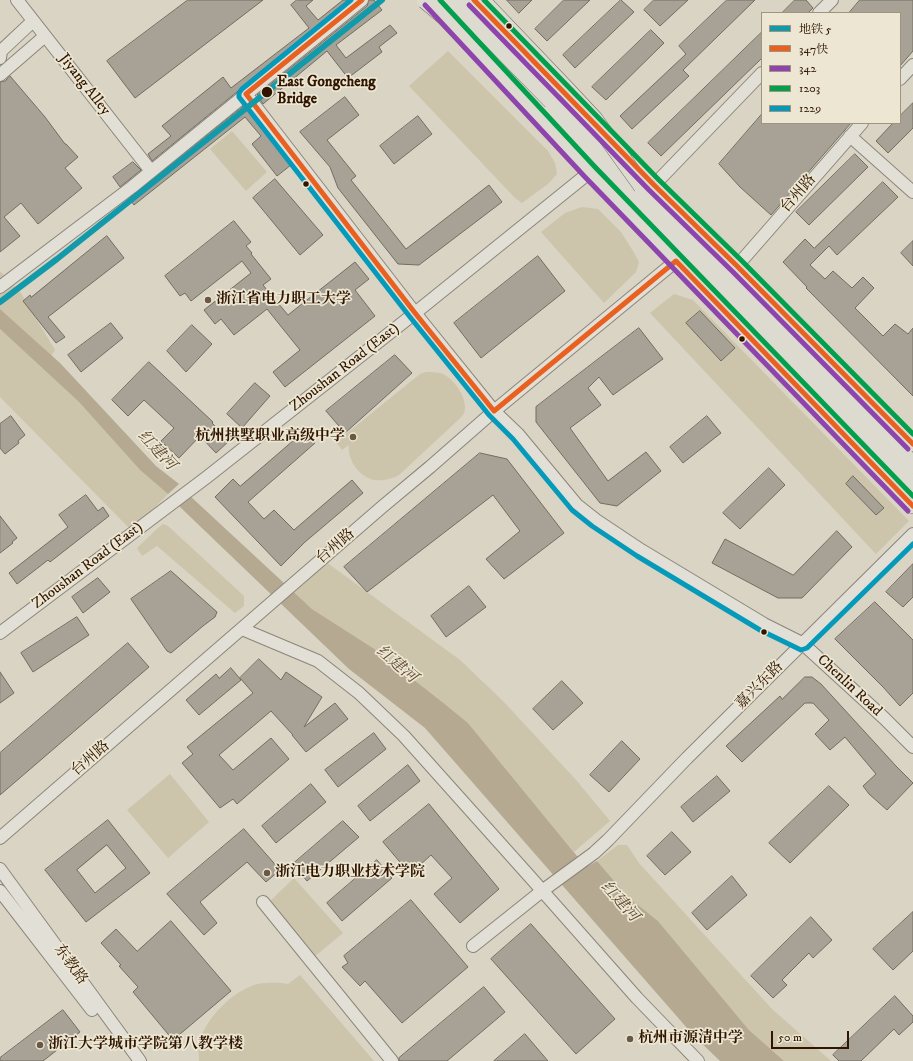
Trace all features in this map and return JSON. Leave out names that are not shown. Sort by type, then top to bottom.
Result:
[{"type":"highway","points":[[425,0],[444,16],[565,139],[643,190]]},
{"type":"highway","points":[[441,0],[643,190],[913,486]]},
{"type":"highway","points":[[462,0],[643,190],[913,465]]},
{"type":"highway","points":[[481,0],[594,119],[643,190]]},
{"type":"main road","points":[[430,0],[590,172],[913,506]]},
{"type":"main road","points":[[474,0],[643,190],[737,266],[913,444]]},
{"type":"street","name":"Jiyang Alley","points":[[17,0],[151,171]]},
{"type":"street","points":[[0,288],[151,171],[362,0]]},
{"type":"street","points":[[0,58],[1,51],[33,21]]},
{"type":"street","points":[[0,76],[45,36]]},
{"type":"street","points":[[901,79],[913,65]]},
{"type":"street","points":[[643,190],[761,74]]},
{"type":"street","name":"Chenlin Road","points":[[246,94],[415,313],[494,410],[518,434],[577,504],[596,520],[641,550],[764,624],[802,643],[884,718],[913,747]]},
{"type":"street","name":"台州路","points":[[737,266],[861,124]]},
{"type":"street","points":[[850,136],[913,192]]},
{"type":"street","name":"Zhoushan Road (East)","points":[[0,633],[207,477],[415,313],[590,172]]},
{"type":"street","name":"台州路","points":[[0,838],[494,410],[676,260]]},
{"type":"street","name":"嘉兴东路","points":[[473,946],[542,891],[594,853],[608,840],[687,758],[913,534]]},
{"type":"street","points":[[242,629],[318,661],[359,693],[404,736],[636,998],[698,1061]]},
{"type":"street","name":"东教路","points":[[0,869],[140,1061]]},
{"type":"street","name":"东教路","points":[[0,891],[131,1061]]},
{"type":"street","points":[[263,902],[392,1061]]},
{"type":"shaded area","points":[[448,51],[548,151],[555,163],[557,174],[548,184],[522,203],[515,198],[409,86]]},
{"type":"shaded area","points":[[232,131],[267,172],[246,191],[210,149]]},
{"type":"shaded area","points":[[582,207],[598,209],[621,232],[639,262],[636,272],[604,303],[541,232],[565,213]]},
{"type":"shaded area","points":[[0,271],[21,293],[55,350],[51,356],[0,309]]},
{"type":"shaded area","points":[[674,294],[693,300],[909,521],[876,554],[650,313]]},
{"type":"shaded area","points":[[0,329],[79,402],[140,470],[168,494],[132,531],[0,397]]},
{"type":"shaded area","points":[[426,372],[443,374],[457,386],[465,402],[463,414],[399,475],[390,479],[369,479],[360,472],[352,462],[349,445],[342,450],[336,442],[420,374]]},
{"type":"shaded area","points":[[163,524],[168,526],[244,596],[244,606],[235,613],[157,546],[142,556],[137,548]]},
{"type":"shaded area","points":[[322,559],[460,660],[504,702],[577,781],[610,821],[574,852],[468,723],[376,650],[312,609],[289,588]]},
{"type":"shaded area","points":[[170,774],[209,822],[168,858],[127,810]]},
{"type":"shaded area","points":[[618,845],[627,845],[639,863],[772,1009],[831,1061],[784,1061],[749,1030],[658,921],[628,897],[597,861]]},
{"type":"shaded area","points":[[294,878],[343,933],[313,958],[268,903]]},
{"type":"shaded area","points":[[300,975],[374,1061],[199,1061],[199,1046],[205,1028],[217,1011],[233,997],[253,985],[268,983],[288,984]]},
{"type":"water","points":[[0,309],[60,363],[156,466],[179,484],[168,494],[140,470],[79,402],[0,329]]},
{"type":"water","name":"红建河","points":[[189,495],[312,609],[376,650],[468,723],[586,867],[597,861],[628,897],[658,921],[749,1030],[784,1061],[720,1061],[694,1036],[425,728],[349,669],[179,506]]},
{"type":"building","points":[[188,0],[263,0],[135,98],[107,61]]},
{"type":"building","points":[[297,0],[313,0],[306,6],[318,20],[343,0],[350,0],[152,161],[148,154],[171,136],[162,126],[223,77],[231,88],[309,28],[291,5]]},
{"type":"building","points":[[369,0],[374,0],[382,10],[336,45],[346,58],[390,25],[397,33],[379,47],[382,52],[348,78],[327,51],[263,104],[257,95],[367,6]]},
{"type":"building","points":[[507,0],[532,0],[519,13]]},
{"type":"building","points":[[564,0],[590,0],[547,41],[535,29]]},
{"type":"building","points":[[621,0],[634,12],[575,68],[563,55]]},
{"type":"building","points":[[654,0],[688,0],[660,26],[644,10]]},
{"type":"building","points":[[727,0],[755,0],[683,70],[689,76],[632,129],[620,116],[686,54],[679,46]]},
{"type":"building","points":[[795,0],[806,0],[813,8],[809,12],[783,12]]},
{"type":"building","points":[[860,0],[913,0],[913,51],[901,65],[901,12],[850,12]]},
{"type":"building","points":[[651,30],[664,43],[606,100],[592,87]]},
{"type":"building","points":[[761,33],[761,59],[661,156],[648,143]]},
{"type":"building","points":[[10,76],[45,117],[65,144],[78,157],[65,168],[82,188],[38,224],[21,203],[4,217],[20,236],[0,252],[0,82],[5,81]]},
{"type":"building","points":[[345,97],[359,115],[327,140],[356,176],[351,180],[406,249],[489,185],[502,202],[419,265],[398,264],[338,188],[330,167],[300,132]]},
{"type":"building","points":[[913,103],[913,128],[888,153],[876,141],[892,124],[901,124],[901,115]]},
{"type":"building","points":[[245,105],[291,165],[277,176],[252,144],[261,136],[245,117],[134,205],[129,198]]},
{"type":"building","points":[[761,115],[761,124],[850,124],[771,215],[740,187],[719,164]]},
{"type":"building","points":[[418,116],[432,134],[394,164],[380,146]]},
{"type":"building","points":[[855,154],[868,167],[809,225],[796,212]]},
{"type":"building","points":[[133,162],[141,170],[120,187],[113,177]]},
{"type":"building","points":[[275,179],[323,235],[300,255],[253,198]]},
{"type":"building","points":[[883,182],[898,197],[837,255],[829,246],[810,265],[825,279],[833,271],[852,288],[863,277],[874,288],[855,308],[883,336],[895,324],[908,334],[913,328],[913,396],[806,288],[807,287],[783,262],[805,239],[814,248]]},
{"type":"building","points":[[234,221],[251,242],[246,246],[252,253],[251,254],[271,279],[263,285],[288,315],[355,262],[369,279],[355,290],[375,316],[285,387],[273,372],[300,350],[267,309],[234,335],[221,319],[215,324],[204,310],[251,273],[242,261],[191,301],[185,293],[180,296],[165,276]]},
{"type":"building","points":[[107,236],[124,258],[48,317],[65,337],[56,343],[23,301],[30,295],[31,297]]},
{"type":"building","points":[[913,241],[913,266],[901,253]]},
{"type":"building","points":[[538,256],[565,291],[481,358],[454,323]]},
{"type":"building","points":[[700,311],[735,348],[721,361],[686,323]]},
{"type":"building","points":[[111,323],[123,338],[81,372],[68,355]]},
{"type":"building","points":[[192,325],[212,344],[186,372],[167,351]]},
{"type":"building","points":[[639,328],[663,359],[613,395],[599,377],[588,388],[601,405],[570,428],[608,481],[646,452],[661,471],[617,506],[600,503],[536,422],[536,407]]},
{"type":"building","points":[[395,355],[412,373],[345,433],[326,411]]},
{"type":"building","points":[[149,362],[213,422],[212,423],[229,441],[216,453],[200,436],[179,458],[161,441],[174,428],[144,400],[128,416],[112,400]]},
{"type":"building","points":[[255,383],[270,396],[242,428],[227,414]]},
{"type":"building","points":[[11,416],[25,435],[18,441],[19,443],[5,454],[0,448],[0,424]]},
{"type":"building","points":[[707,416],[721,433],[683,463],[670,447]]},
{"type":"building","points":[[305,431],[315,443],[248,502],[264,519],[274,510],[294,530],[352,480],[363,493],[305,542],[281,566],[215,497],[233,479],[240,486]]},
{"type":"building","points":[[480,453],[507,459],[564,533],[504,579],[486,559],[520,531],[493,495],[367,592],[344,567]]},
{"type":"building","points":[[769,468],[785,485],[740,529],[723,513]]},
{"type":"building","points":[[853,476],[884,508],[876,515],[846,484]]},
{"type":"building","points":[[86,495],[98,511],[103,507],[109,516],[50,562],[48,560],[17,584],[9,573],[68,527],[59,515]]},
{"type":"building","points":[[0,516],[17,538],[0,553]]},
{"type":"building","points":[[837,531],[852,547],[802,598],[778,598],[712,563],[725,539],[793,575]]},
{"type":"building","points":[[913,564],[913,597],[903,607],[886,592]]},
{"type":"building","points":[[171,571],[217,612],[215,617],[171,653],[167,651],[131,599]]},
{"type":"building","points":[[98,578],[110,592],[83,613],[72,597]]},
{"type":"building","points":[[469,586],[486,607],[446,637],[431,616]]},
{"type":"building","points":[[875,602],[913,640],[913,693],[900,706],[835,639]]},
{"type":"building","points":[[77,617],[89,635],[33,672],[21,653]]},
{"type":"building","points":[[128,643],[149,667],[0,795],[0,753]]},
{"type":"building","points":[[259,659],[281,680],[286,672],[322,697],[304,727],[335,703],[348,719],[306,752],[271,711],[219,755],[233,770],[271,738],[289,759],[237,804],[233,799],[220,808],[182,763],[193,754],[187,747],[253,693],[240,678]]},
{"type":"building","points":[[231,668],[241,680],[199,715],[186,700],[216,674],[219,678]]},
{"type":"building","points":[[0,672],[14,693],[0,703]]},
{"type":"building","points":[[805,677],[812,677],[821,684],[913,783],[887,810],[869,794],[863,786],[876,774],[845,737],[830,750],[815,734],[829,720],[813,703],[805,703],[742,762],[726,746],[780,696],[782,699]]},
{"type":"building","points":[[562,681],[583,703],[553,730],[533,709]]},
{"type":"building","points":[[374,733],[386,749],[338,787],[325,770]]},
{"type":"building","points":[[622,741],[640,759],[609,792],[590,775]]},
{"type":"building","points":[[408,765],[420,781],[370,821],[358,806]]},
{"type":"building","points":[[717,776],[730,791],[693,822],[681,807]]},
{"type":"building","points":[[311,784],[326,802],[276,843],[262,826]]},
{"type":"building","points":[[829,786],[849,805],[790,863],[769,843]]},
{"type":"building","points":[[429,804],[499,889],[460,923],[434,894],[452,878],[431,855],[410,874],[383,842]]},
{"type":"building","points":[[108,820],[150,873],[86,922],[45,870]],"holes":[[[107,845],[126,868],[95,893],[77,870]]]},
{"type":"building","points":[[343,821],[359,837],[307,881],[293,864]]},
{"type":"building","points":[[244,829],[280,870],[266,882],[247,862],[200,902],[217,923],[204,935],[167,894]]},
{"type":"building","points":[[672,832],[691,852],[665,875],[647,856]]},
{"type":"building","points":[[377,860],[392,878],[342,921],[327,903]]},
{"type":"building","points":[[732,876],[747,895],[707,930],[692,913]]},
{"type":"building","points":[[411,900],[468,967],[402,1023],[365,981],[360,986],[342,967],[348,963],[344,956]]},
{"type":"building","points":[[913,912],[913,951],[893,970],[873,949]]},
{"type":"building","points":[[811,917],[832,940],[813,958],[809,953],[782,980],[787,985],[773,998],[751,976]]},
{"type":"building","points":[[171,921],[231,991],[173,1040],[133,992],[138,987],[101,943],[116,929],[137,951]]},
{"type":"building","points":[[531,924],[615,1019],[576,1054],[491,959]]},
{"type":"building","points":[[484,987],[505,1012],[447,1061],[399,1061],[399,1058]]},
{"type":"building","points":[[895,996],[913,1016],[913,1022],[899,1035],[894,1029],[861,1061],[839,1061],[833,1055]]},
{"type":"building","name":"浙江大学城市学院第八教学楼","points":[[63,1010],[80,1032],[43,1061],[0,1061],[0,1058]]},
{"type":"building","points":[[525,1034],[548,1061],[494,1061]]},
{"type":"metro line","name":"5","points":[[0,302],[57,259],[382,0]]},
{"type":"transit line","name":"1229","points":[[351,0],[242,89],[239,93],[239,97],[410,317],[489,415],[513,439],[572,510],[592,526],[637,556],[760,630],[801,650],[807,648],[913,544]]},
{"type":"transit line","name":"347快","points":[[362,0],[246,94],[415,313],[494,411],[676,261],[913,506]]},
{"type":"transit line","name":"1203","points":[[440,0],[595,167],[913,496]]},
{"type":"transit line","name":"347快","points":[[474,0],[654,185],[737,266],[913,444]]},
{"type":"transit line","name":"1203","points":[[484,0],[659,180],[742,261],[913,434]]},
{"type":"transit line","name":"342","points":[[425,5],[585,177],[908,511]]},
{"type":"transit line","name":"342","points":[[469,5],[649,190],[732,271],[908,449]]},
{"type":"place","name":"East Gongcheng Bridge","points":[[267,92]]},
{"type":"place","name":"浙江省电力职工大学","points":[[208,300]]},
{"type":"place","name":"杭州拱墅职业高级中学","points":[[353,437]]},
{"type":"place","name":"浙江电力职业技术学院","points":[[267,873]]},
{"type":"place","name":"杭州市源清中学","points":[[630,1039]]},
{"type":"place","name":"浙江大学城市学院第八教学楼","points":[[40,1045]]}]
